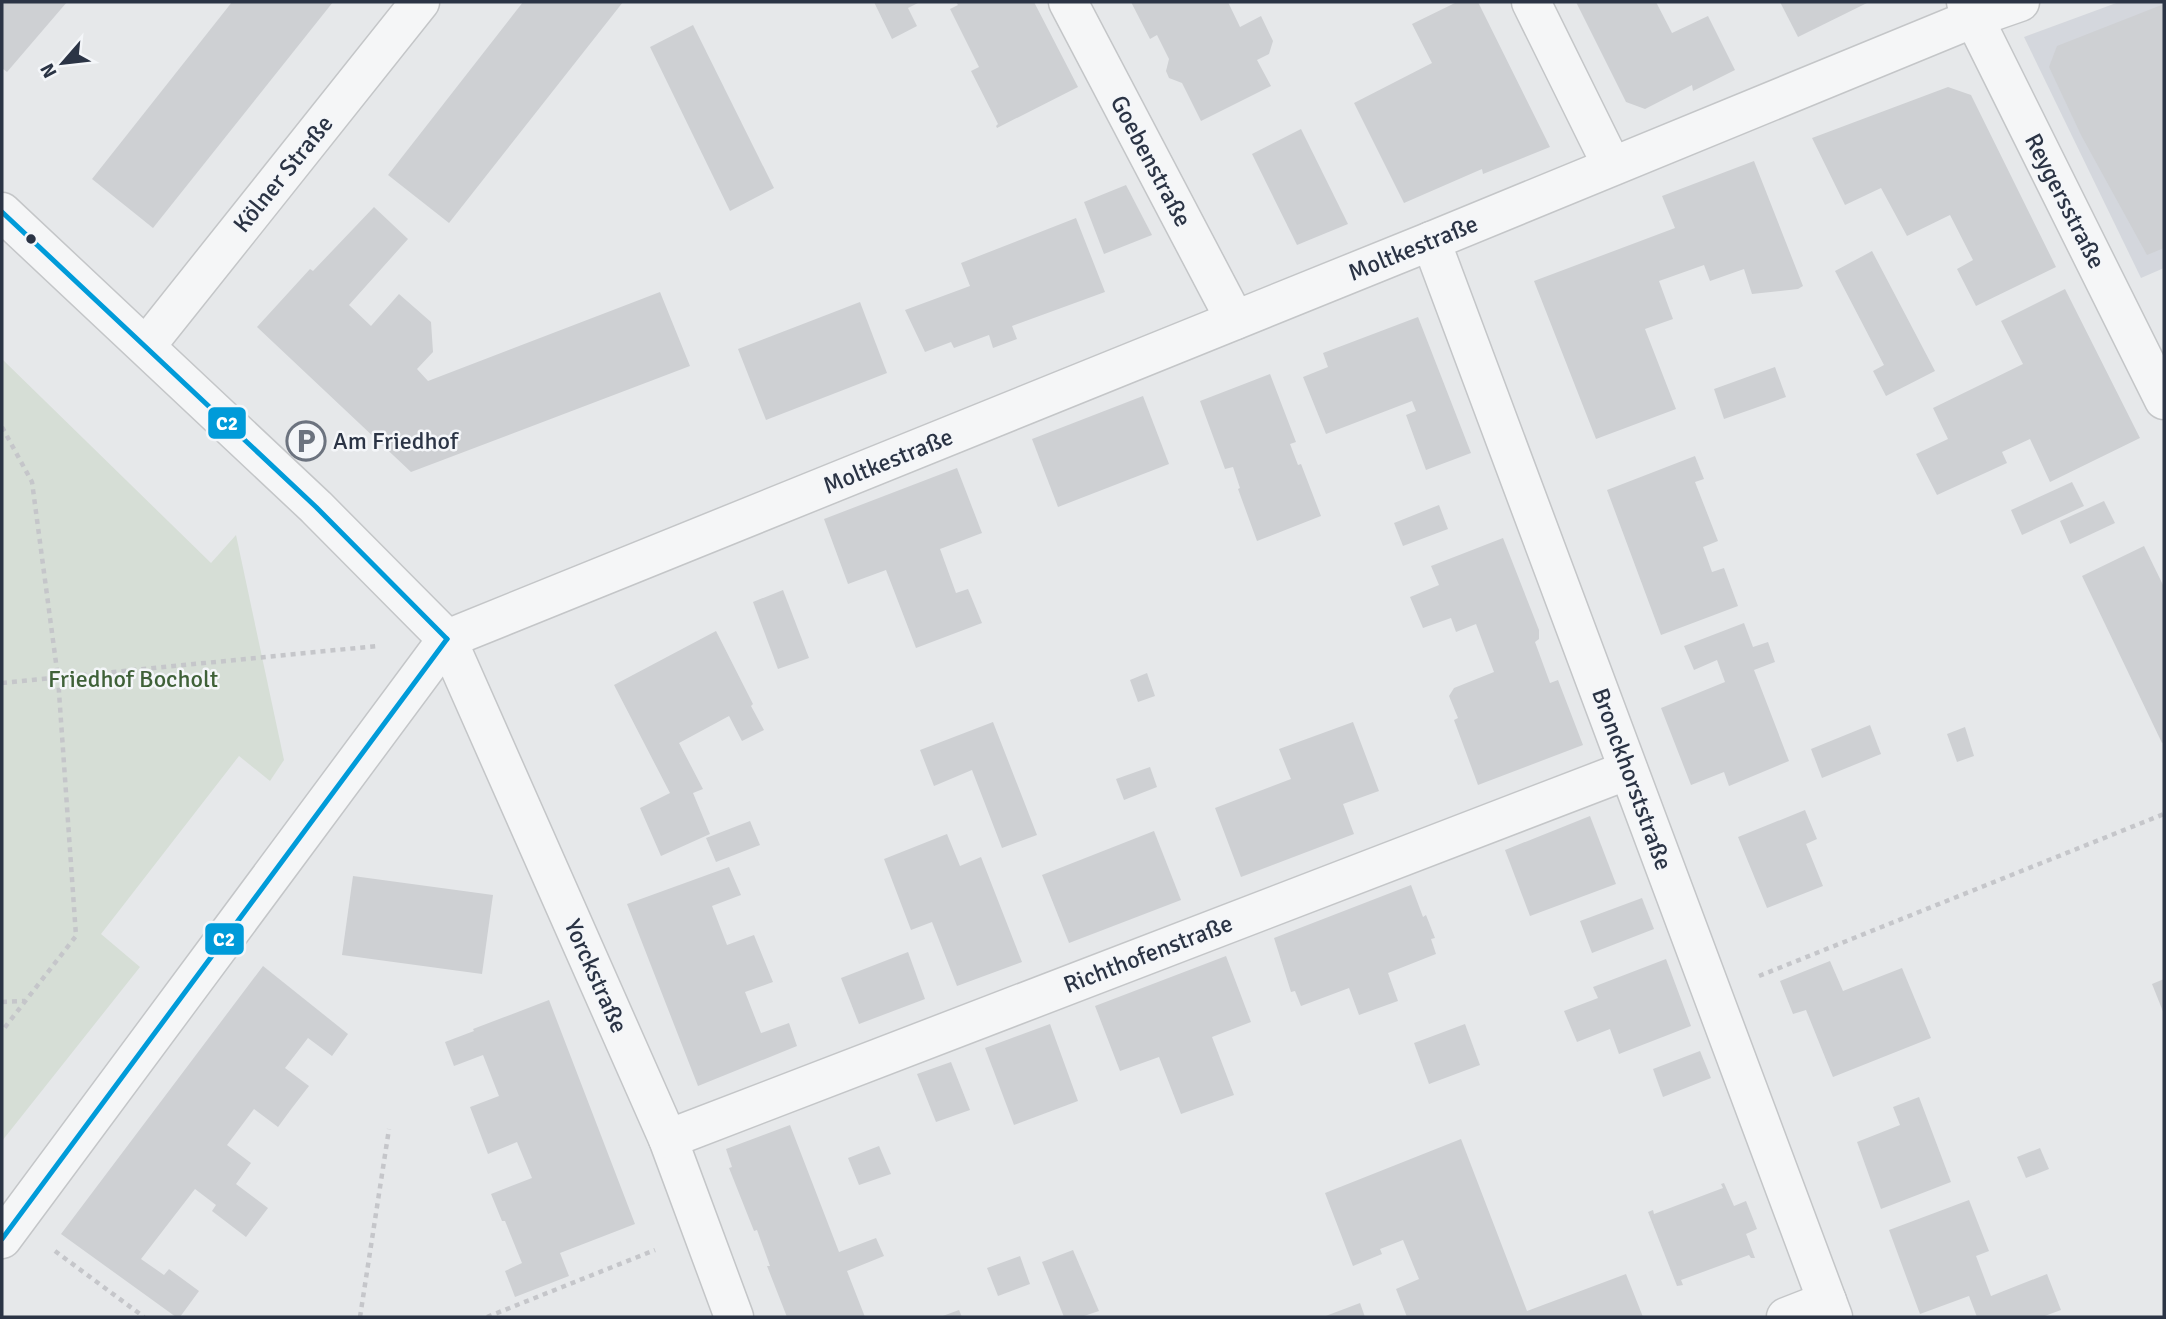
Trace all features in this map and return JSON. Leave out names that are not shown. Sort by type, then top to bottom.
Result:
[{"type":"street","name":"Kölner Straße","points":[[146,346],[420,2]]},
{"type":"street","name":"Goebenstraße","points":[[1068,2],[1235,320]]},
{"type":"street","points":[[1531,2],[1612,166]]},
{"type":"street","name":"Moltkestraße","points":[[447,639],[1431,242],[1970,10],[2020,2]]},
{"type":"street","name":"Reygersstraße","points":[[1970,10],[2164,400]]},
{"type":"street","points":[[2,212],[316,507],[447,639],[8,1230]]},
{"type":"street","name":"Bronckhorststraße","points":[[1431,242],[1830,1309]]},
{"type":"street","name":"Yorckstraße","points":[[447,639],[668,1139],[734,1317]]},
{"type":"street","name":"Richthofenstraße","points":[[668,1139],[1628,770]]},
{"type":"street","points":[[1786,1317],[1830,1309]]},
{"type":"path","points":[[2,427],[32,482],[58,678],[76,936],[2,1031]]},
{"type":"path","points":[[2,683],[447,639]]},
{"type":"path","points":[[1712,995],[2164,814]]},
{"type":"path","points":[[2,1002],[25,1001]]},
{"type":"path","points":[[360,1317],[389,1129]]},
{"type":"path","points":[[8,1230],[144,1317]]},
{"type":"path","points":[[487,1317],[701,1231]]},
{"type":"shaded area","points":[[2119,2],[2164,2],[2164,268],[2141,278],[2024,37]]},
{"type":"green space","name":"Friedhof Bocholt","points":[[2,359],[211,563],[236,535],[284,760],[270,781],[239,756],[101,934],[140,967],[2,1141]]},
{"type":"building","points":[[2,2],[67,2],[7,72],[2,68]]},
{"type":"building","points":[[232,2],[333,2],[153,228],[92,179]]},
{"type":"building","points":[[523,2],[623,2],[449,223],[388,175]]},
{"type":"building","points":[[874,2],[920,2],[908,8],[917,26],[892,39]]},
{"type":"building","points":[[956,2],[1034,2],[1078,87],[997,128],[998,124],[971,71],[979,67],[950,9],[958,5]]},
{"type":"building","points":[[1131,2],[1228,2],[1240,27],[1261,16],[1273,41],[1269,54],[1257,60],[1271,86],[1201,121],[1182,83],[1169,78],[1166,71],[1169,59],[1157,35],[1150,39]]},
{"type":"building","points":[[1457,2],[1478,2],[1550,147],[1483,174],[1482,169],[1404,203],[1354,103],[1432,63],[1412,24]]},
{"type":"building","points":[[1576,2],[1656,2],[1672,33],[1708,16],[1735,70],[1693,91],[1692,85],[1645,109],[1626,102]]},
{"type":"building","points":[[1780,2],[1869,2],[1798,37]]},
{"type":"building","points":[[2164,4],[2164,248],[2147,255],[2081,135],[2049,67],[2057,46]]},
{"type":"building","points":[[693,25],[774,188],[730,211],[650,47]]},
{"type":"building","points":[[1948,87],[1971,95],[2056,267],[1976,306],[1957,269],[1973,260],[1950,215],[1907,236],[1881,188],[1845,205],[1812,138]]},
{"type":"building","points":[[1301,129],[1348,224],[1297,245],[1252,154]]},
{"type":"building","points":[[1754,161],[1803,286],[1798,289],[1752,294],[1744,269],[1710,281],[1704,265],[1659,281],[1673,319],[1645,329],[1676,409],[1596,439],[1534,281],[1675,228],[1662,196]]},
{"type":"building","points":[[1126,185],[1152,235],[1104,254],[1084,202]]},
{"type":"building","points":[[374,207],[408,239],[349,305],[371,326],[399,294],[431,322],[433,352],[417,369],[428,381],[660,292],[690,366],[411,472],[257,327],[310,269],[313,271]]},
{"type":"building","points":[[1076,218],[1105,292],[1012,326],[1017,339],[993,348],[989,335],[954,348],[951,342],[925,352],[905,310],[970,286],[961,263]]},
{"type":"building","points":[[1872,251],[1935,371],[1886,396],[1873,371],[1884,365],[1835,271]]},
{"type":"building","points":[[2065,289],[2140,438],[2050,482],[2030,439],[2002,452],[2007,463],[1937,495],[1916,454],[1948,439],[1933,408],[2023,364],[2001,321]]},
{"type":"building","points":[[860,302],[887,373],[766,420],[738,349]]},
{"type":"building","points":[[1418,317],[1471,453],[1426,470],[1406,415],[1416,411],[1412,401],[1326,434],[1303,377],[1328,367],[1323,353]]},
{"type":"building","points":[[1775,367],[1786,397],[1724,419],[1714,389]]},
{"type":"building","points":[[1270,374],[1296,442],[1290,444],[1298,465],[1301,464],[1321,516],[1257,541],[1233,467],[1225,469],[1200,401]]},
{"type":"building","points":[[1143,396],[1169,464],[1058,507],[1032,439]]},
{"type":"building","points":[[1695,456],[1704,479],[1695,482],[1718,541],[1703,547],[1712,572],[1724,568],[1738,606],[1661,635],[1607,490]]},
{"type":"building","points":[[957,468],[982,533],[940,549],[956,593],[968,589],[982,623],[916,648],[886,570],[848,584],[824,519]]},
{"type":"building","points":[[2072,482],[2084,506],[2022,535],[2011,510]]},
{"type":"building","points":[[2104,501],[2115,523],[2070,544],[2060,521]]},
{"type":"building","points":[[1439,505],[1448,529],[1403,546],[1394,523]]},
{"type":"building","points":[[1503,538],[1539,630],[1539,639],[1535,642],[1550,683],[1558,680],[1583,745],[1478,785],[1454,720],[1458,718],[1449,696],[1454,688],[1494,672],[1476,624],[1456,632],[1451,618],[1423,628],[1410,597],[1439,585],[1431,566]]},
{"type":"building","points":[[2144,546],[2164,587],[2162,743],[2082,576]]},
{"type":"building","points":[[783,590],[809,658],[778,669],[753,602]]},
{"type":"building","points":[[1744,623],[1753,647],[1768,642],[1775,662],[1754,670],[1789,761],[1729,786],[1724,772],[1691,785],[1661,708],[1725,682],[1717,660],[1694,670],[1684,646]]},
{"type":"building","points":[[716,631],[764,730],[742,741],[729,716],[679,743],[703,789],[693,793],[710,834],[661,856],[640,808],[670,793],[614,685]]},
{"type":"building","points":[[1147,673],[1155,696],[1138,702],[1130,680]]},
{"type":"building","points":[[993,722],[1037,835],[1002,848],[972,770],[934,786],[920,750]]},
{"type":"building","points":[[1353,722],[1379,791],[1343,804],[1354,834],[1241,877],[1215,808],[1291,779],[1279,749]]},
{"type":"building","points":[[1870,725],[1881,754],[1822,778],[1811,749]]},
{"type":"building","points":[[1965,727],[1974,756],[1957,762],[1947,734]]},
{"type":"building","points":[[1150,767],[1157,787],[1124,800],[1116,779]]},
{"type":"building","points":[[1805,810],[1817,839],[1806,844],[1823,886],[1767,908],[1738,837]]},
{"type":"building","points":[[1590,816],[1616,884],[1530,916],[1505,850]]},
{"type":"building","points":[[750,821],[760,845],[716,862],[706,838]]},
{"type":"building","points":[[1154,831],[1181,900],[1069,943],[1042,875]]},
{"type":"building","points":[[947,834],[960,866],[981,857],[1022,962],[957,986],[932,922],[911,930],[884,859]]},
{"type":"building","points":[[729,867],[741,895],[712,906],[727,945],[754,935],[773,982],[745,992],[761,1033],[789,1023],[797,1046],[698,1086],[627,904]]},
{"type":"building","points":[[353,876],[493,895],[482,974],[342,955]]},
{"type":"building","points":[[1411,885],[1423,917],[1426,915],[1435,938],[1431,939],[1436,954],[1388,973],[1398,1001],[1359,1015],[1349,988],[1301,1006],[1295,991],[1291,992],[1274,938]]},
{"type":"building","points":[[1642,898],[1654,929],[1592,953],[1580,921]]},
{"type":"building","points":[[908,952],[925,999],[859,1024],[841,978]]},
{"type":"building","points":[[1226,956],[1251,1022],[1212,1037],[1234,1095],[1181,1114],[1159,1057],[1120,1071],[1095,1006]]},
{"type":"building","points":[[1666,959],[1691,1026],[1619,1054],[1610,1029],[1577,1042],[1564,1011],[1598,998],[1593,987]]},
{"type":"building","points":[[1830,961],[1843,991],[1902,968],[1931,1038],[1833,1077],[1806,1010],[1793,1014],[1780,981]]},
{"type":"building","points":[[263,966],[348,1034],[332,1056],[308,1038],[285,1068],[309,1086],[278,1127],[254,1109],[227,1145],[251,1163],[236,1184],[268,1208],[246,1237],[212,1211],[216,1205],[195,1189],[141,1259],[164,1275],[169,1269],[199,1291],[180,1317],[176,1317],[61,1234]]},
{"type":"building","points":[[2164,979],[2164,1014],[2152,984]]},
{"type":"building","points":[[549,1000],[635,1224],[560,1253],[569,1276],[515,1297],[505,1271],[522,1263],[491,1194],[532,1178],[517,1142],[488,1154],[470,1107],[499,1096],[483,1055],[454,1066],[445,1042]]},
{"type":"building","points":[[1050,1024],[1078,1101],[1014,1125],[985,1048]]},
{"type":"building","points":[[1465,1024],[1480,1065],[1429,1084],[1414,1043]]},
{"type":"building","points":[[1700,1051],[1711,1078],[1663,1097],[1653,1069]]},
{"type":"building","points":[[951,1062],[970,1110],[936,1122],[917,1074]]},
{"type":"building","points":[[1919,1097],[1951,1182],[1881,1209],[1857,1142],[1900,1125],[1893,1107]]},
{"type":"building","points":[[790,1125],[839,1252],[876,1238],[884,1256],[847,1271],[865,1317],[787,1317],[767,1266],[770,1266],[757,1230],[754,1231],[729,1168],[732,1167],[726,1149]]},
{"type":"building","points":[[1461,1139],[1527,1311],[1626,1274],[1643,1317],[1407,1317],[1396,1289],[1419,1279],[1403,1240],[1380,1249],[1382,1254],[1353,1266],[1325,1193]]},
{"type":"building","points":[[879,1146],[891,1174],[859,1185],[848,1158]]},
{"type":"building","points":[[2040,1148],[2049,1169],[2026,1178],[2017,1157]]},
{"type":"building","points":[[1724,1183],[1734,1206],[1746,1201],[1757,1229],[1746,1234],[1755,1258],[1749,1255],[1681,1280],[1683,1285],[1677,1286],[1648,1212],[1653,1210],[1654,1214],[1723,1188],[1721,1184]]},
{"type":"building","points":[[1969,1200],[1989,1251],[1976,1256],[1991,1296],[2047,1274],[2061,1310],[2042,1317],[1977,1317],[1969,1296],[1920,1314],[1889,1230]]},
{"type":"building","points":[[1073,1250],[1099,1311],[1081,1317],[1064,1317],[1042,1262]]},
{"type":"building","points":[[1020,1256],[1030,1284],[998,1296],[987,1268]]},
{"type":"building","points":[[1360,1303],[1365,1317],[1323,1317]]},
{"type":"building","points":[[959,1310],[962,1317],[940,1317]]},
{"type":"transit line","name":"C2","points":[[2,212],[316,507],[447,639]]},
{"type":"transit line","name":"C2","points":[[2,1239],[447,639]]},
{"type":"place","name":"Am Friedhof","points":[[306,441]]}]
